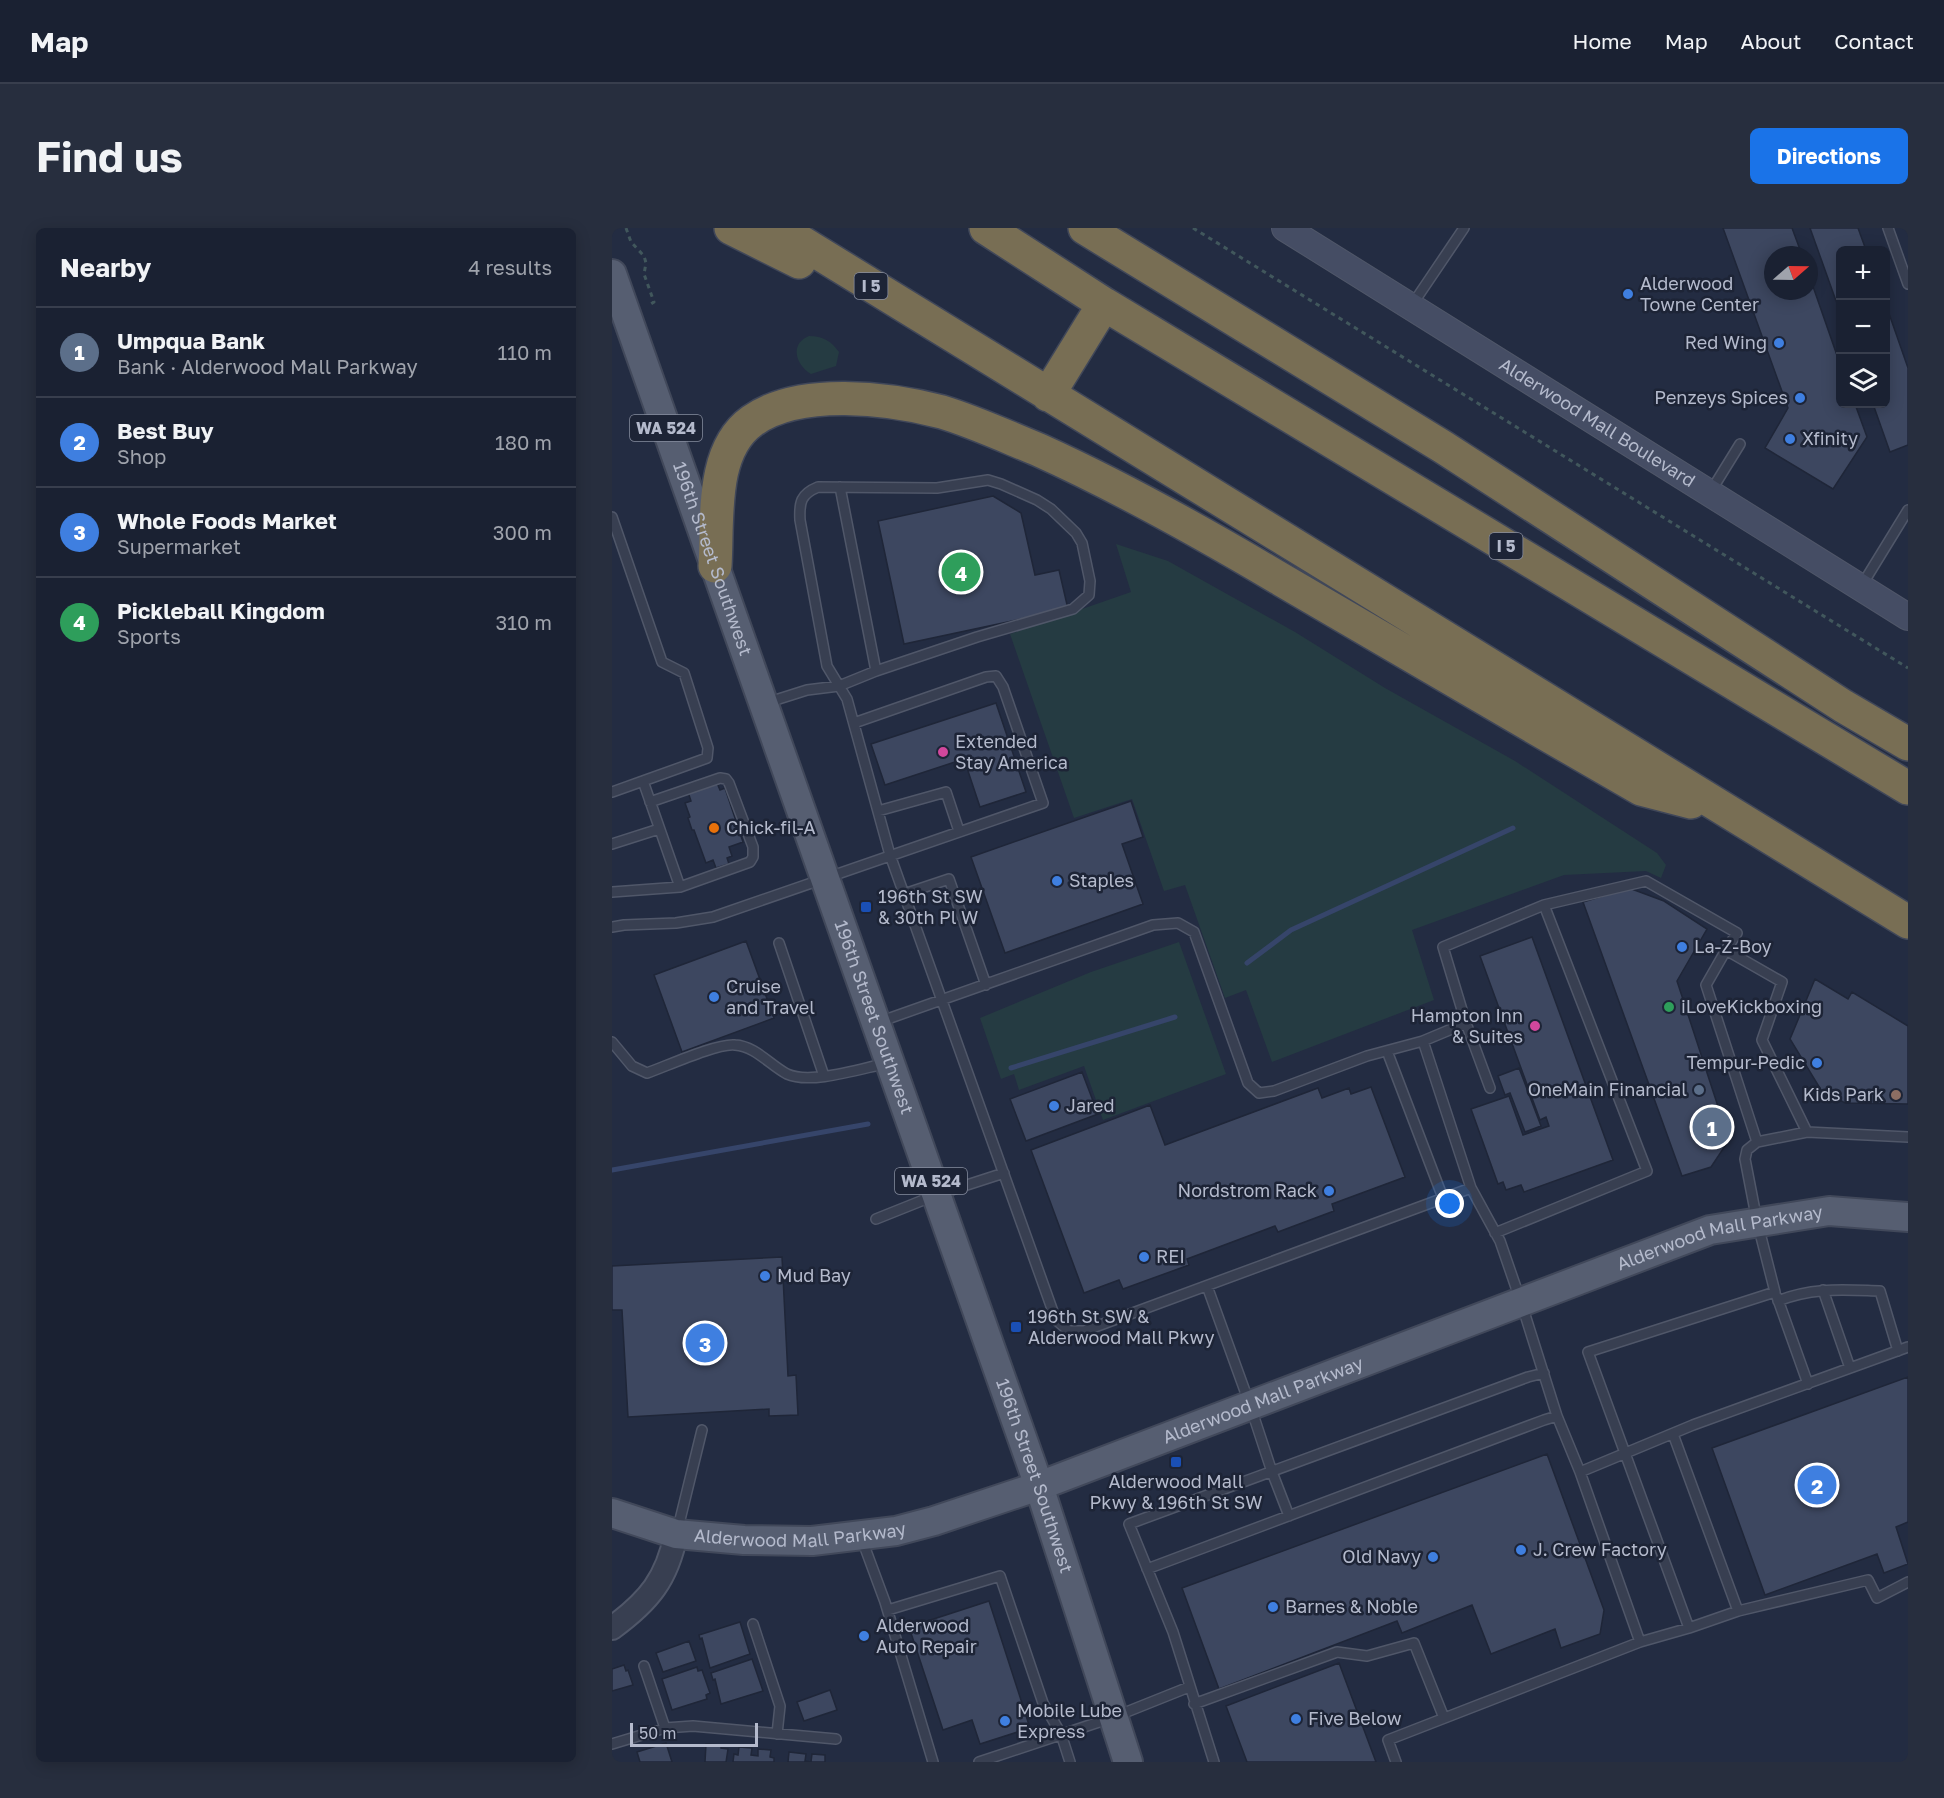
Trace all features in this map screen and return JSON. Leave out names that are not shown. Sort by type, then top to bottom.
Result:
[{"type":"highway","points":[[731,228],[965,344]]},
{"type":"highway","name":"I 5","points":[[778,228],[1908,922]]},
{"type":"highway","name":"I 5","points":[[986,228],[1104,304],[1908,788]]},
{"type":"highway","points":[[1085,228],[1443,447],[1843,706],[1908,744]]},
{"type":"highway","points":[[1130,228],[1443,447]]},
{"type":"highway","points":[[1048,395],[1104,304]]},
{"type":"highway","points":[[715,566],[720,480],[725,456],[736,436],[751,422],[769,411],[788,404],[810,400],[837,399],[915,406],[944,413],[993,430],[1064,462],[1162,511],[1641,789],[1722,809]]},
{"type":"main road","name":"Alderwood Mall Boulevard","points":[[1285,228],[1908,617]]},
{"type":"main road","name":"196th Street Southwest","points":[[614,284],[1038,1486],[1128,1762]]},
{"type":"main road","name":"Alderwood Mall Parkway","points":[[612,1513],[676,1534],[744,1540],[812,1541],[896,1531],[1038,1486],[1710,1230],[1829,1211],[1908,1217]]},
{"type":"street","points":[[612,1628],[634,1612],[654,1589],[671,1559],[676,1534]]},
{"type":"lane","points":[[1410,307],[1464,228]]},
{"type":"lane","points":[[1888,228],[1908,284]]},
{"type":"lane","points":[[1710,493],[1740,444]]},
{"type":"lane","points":[[764,704],[807,690],[839,686],[977,637],[1073,609],[1089,595],[1090,581],[1082,543],[1076,533],[1051,509],[1037,500],[988,480],[937,488],[818,487],[807,492],[800,505],[800,520],[827,666],[839,686],[847,699],[890,855],[1056,1320],[1069,1331],[1084,1331],[1471,1188]]},
{"type":"lane","points":[[840,487],[876,671]]},
{"type":"lane","points":[[1861,587],[1908,510]]},
{"type":"lane","points":[[612,517],[662,662],[684,673],[708,748],[707,758],[612,792]]},
{"type":"lane","points":[[612,927],[676,923],[713,916],[1043,803],[1003,687],[996,676],[986,677],[854,723]]},
{"type":"lane","points":[[612,892],[680,887],[750,862],[753,857],[753,847],[726,779],[720,778],[650,802]]},
{"type":"lane","points":[[643,782],[680,887]]},
{"type":"lane","points":[[878,811],[946,792],[960,831]]},
{"type":"lane","points":[[612,844],[659,829]]},
{"type":"lane","points":[[904,894],[949,879],[986,985]]},
{"type":"lane","points":[[1490,1088],[1466,1023],[1443,947],[1544,905],[1646,881],[1737,933],[1706,985],[1757,1142]]},
{"type":"lane","points":[[1495,1233],[1647,1171],[1544,905]]},
{"type":"lane","points":[[875,1023],[1153,925],[1178,923],[1194,932],[1248,1083],[1259,1093],[1274,1091],[1367,1056],[1423,1041],[1466,1023]]},
{"type":"lane","points":[[779,943],[824,1076]]},
{"type":"lane","points":[[1726,950],[1782,982],[1762,1041],[1807,1132]]},
{"type":"lane","points":[[1423,1041],[1471,1188],[1495,1233],[1521,1302],[1557,1416],[1580,1472],[1640,1642]]},
{"type":"lane","points":[[612,1042],[632,1066],[647,1073],[712,1049],[733,1044],[755,1052],[788,1074],[798,1077],[824,1076],[889,1063]]},
{"type":"lane","points":[[1387,1051],[1443,1198]]},
{"type":"lane","points":[[1808,1384],[1777,1296],[1757,1221],[1745,1159],[1747,1150],[1757,1142],[1807,1132],[1908,1137]]},
{"type":"lane","points":[[876,1219],[936,1195],[1004,1173]]},
{"type":"lane","points":[[1207,1286],[1289,1516]]},
{"type":"lane","points":[[1823,1290],[1851,1368]]},
{"type":"lane","points":[[1689,1628],[1588,1352],[1777,1296],[1823,1290],[1880,1291],[1898,1351]]},
{"type":"lane","points":[[1580,1472],[1693,1425],[1908,1347]]},
{"type":"lane","points":[[1215,1762],[1194,1704],[1173,1632],[1130,1524],[1544,1373]]},
{"type":"lane","points":[[1147,1569],[1557,1416]]},
{"type":"lane","points":[[676,1534],[702,1430]]},
{"type":"lane","points":[[1673,1434],[1738,1611]]},
{"type":"lane","points":[[860,1535],[888,1610],[933,1762]]},
{"type":"lane","points":[[888,1610],[1000,1576],[1043,1702],[1061,1734],[1070,1762]]},
{"type":"lane","points":[[1396,1762],[1388,1740],[1640,1642],[1738,1611],[1868,1580],[1876,1598],[1908,1582]]},
{"type":"lane","points":[[753,1624],[780,1706],[777,1734]]},
{"type":"lane","points":[[1194,1704],[1337,1652],[1367,1656],[1414,1643],[1444,1718]]},
{"type":"lane","points":[[644,1666],[665,1728]]},
{"type":"lane","points":[[979,1762],[1114,1717],[1189,1687]]},
{"type":"lane","points":[[612,1744],[665,1728],[693,1726],[836,1739]]},
{"type":"path","points":[[626,228],[632,242],[644,256],[646,263],[644,274],[654,302],[651,304]]},
{"type":"path","points":[[1194,228],[1908,668]]},
{"type":"shaded area","points":[[809,336],[823,338],[836,348],[839,352],[836,366],[811,374],[806,370],[799,360],[797,349],[799,344]]},
{"type":"shaded area","points":[[1116,544],[1168,561],[1295,632],[1385,688],[1515,761],[1657,853],[1666,865],[1661,878],[1646,871],[1564,875],[1412,930],[1434,1000],[1272,1062],[1246,990],[1225,998],[1185,885],[1164,891],[1132,799],[1074,818],[1010,634],[1131,592]]},
{"type":"shaded area","points":[[1179,942],[1226,1074],[1103,1120],[1084,1066],[1019,1090],[1014,1074],[1001,1079],[980,1018],[1091,972]]},
{"type":"building","points":[[1723,228],[1792,228],[1799,246],[1764,246],[1764,300],[1818,300],[1836,353],[1836,408],[1856,408],[1867,437],[1833,489],[1765,448],[1788,408]]},
{"type":"building","points":[[1810,228],[1858,228],[1865,246],[1836,246],[1836,301],[1818,246]]},
{"type":"building","points":[[1890,316],[1908,368],[1908,445],[1890,452],[1874,408],[1890,408]]},
{"type":"building","points":[[993,496],[1021,513],[1035,575],[1059,570],[1068,609],[904,644],[878,521]]},
{"type":"building","name":"Extended Stay America","points":[[996,703],[1026,792],[980,807],[964,759],[885,785],[871,744]]},
{"type":"building","name":"Chick-fil-A","points":[[717,783],[720,790],[725,788],[743,842],[729,847],[732,856],[727,858],[729,864],[716,868],[713,860],[706,863],[694,830],[692,830],[685,803],[691,801],[688,792]]},
{"type":"building","name":"Staples","points":[[1131,801],[1143,837],[1122,844],[1143,904],[1005,953],[971,857]]},
{"type":"building","points":[[1629,888],[1664,901],[1707,929],[1677,981],[1729,1140],[1711,1167],[1682,1176],[1583,902]]},
{"type":"building","name":"Hampton Inn & Suites","points":[[1532,937],[1613,1160],[1524,1192],[1521,1185],[1506,1190],[1503,1182],[1498,1184],[1471,1109],[1509,1096],[1523,1135],[1549,1126],[1546,1117],[1540,1120],[1480,956]]},
{"type":"building","name":"Cruise and Travel","points":[[746,941],[774,1018],[682,1052],[654,975]]},
{"type":"building","points":[[1815,979],[1848,999],[1852,992],[1908,1026],[1908,1104],[1845,1103],[1821,1090],[1790,1039]]},
{"type":"building","points":[[1519,1068],[1541,1126],[1525,1132],[1510,1093],[1505,1095],[1498,1076]]},
{"type":"building","name":"Jared","points":[[1082,1072],[1098,1114],[1026,1141],[1010,1099]]},
{"type":"building","points":[[1371,1087],[1405,1177],[1332,1204],[1334,1211],[1278,1232],[1275,1226],[1187,1259],[1189,1265],[1123,1289],[1119,1280],[1084,1293],[1031,1150],[1150,1105],[1165,1145],[1318,1088],[1322,1098],[1349,1088],[1351,1094]]},
{"type":"building","points":[[782,1257],[788,1376],[796,1375],[798,1415],[769,1416],[769,1409],[628,1417],[622,1310],[612,1310],[612,1266]]},
{"type":"building","points":[[1908,1377],[1908,1522],[1896,1527],[1908,1564],[1884,1573],[1877,1554],[1765,1595],[1712,1448]]},
{"type":"building","points":[[1547,1454],[1604,1610],[1600,1634],[1561,1648],[1555,1629],[1491,1654],[1472,1605],[1402,1633],[1397,1621],[1219,1689],[1182,1588]]},
{"type":"building","points":[[989,1601],[1030,1728],[980,1744],[972,1720],[943,1730],[909,1627]]},
{"type":"building","points":[[740,1622],[750,1654],[710,1668],[702,1638],[700,1639],[699,1635]]},
{"type":"building","points":[[689,1641],[696,1661],[663,1672],[656,1653]]},
{"type":"building","points":[[752,1659],[763,1691],[721,1704],[715,1679],[713,1680],[711,1673]]},
{"type":"building","points":[[1339,1663],[1376,1762],[1247,1762],[1226,1706]]},
{"type":"building","points":[[624,1665],[633,1685],[612,1691],[612,1669]]},
{"type":"building","points":[[697,1667],[698,1671],[702,1670],[710,1693],[706,1695],[707,1699],[672,1710],[662,1679]]},
{"type":"building","points":[[830,1690],[837,1710],[804,1721],[797,1702]]},
{"type":"building","points":[[666,1743],[672,1762],[640,1762],[637,1752]]},
{"type":"building","points":[[706,1744],[721,1745],[721,1748],[728,1749],[726,1762],[705,1762]]},
{"type":"building","points":[[739,1747],[752,1748],[751,1755],[758,1756],[758,1749],[771,1750],[770,1757],[774,1758],[774,1762],[733,1762],[734,1754],[738,1755]]},
{"type":"building","points":[[789,1752],[806,1754],[805,1761],[811,1762],[788,1762]]},
{"type":"building","points":[[812,1754],[825,1755],[825,1762],[811,1762]]},
{"type":"waterway","points":[[1247,963],[1291,930],[1513,828]]},
{"type":"waterway","points":[[1011,1068],[1175,1017]]},
{"type":"waterway","points":[[612,1170],[868,1124]]},
{"type":"place","name":"Alderwood Towne Center","points":[[1628,294]]},
{"type":"place","name":"Red Wing","points":[[1779,343]]},
{"type":"place","name":"Penzeys Spices","points":[[1800,398]]},
{"type":"place","name":"Xfinity","points":[[1790,439]]},
{"type":"place","name":"Pickleball Kingdom","points":[[961,572]]},
{"type":"place","name":"Extended Stay America","points":[[943,752]]},
{"type":"place","name":"Chick-fil-A","points":[[714,828]]},
{"type":"place","name":"Staples","points":[[1057,881]]},
{"type":"place","name":"196th St SW & 30th Pl W","points":[[866,907]]},
{"type":"place","name":"La-Z-Boy","points":[[1682,947]]},
{"type":"place","name":"Cruise and Travel","points":[[714,997]]},
{"type":"place","name":"iLoveKickboxing","points":[[1669,1007]]},
{"type":"place","name":"Hampton Inn & Suites","points":[[1535,1026]]},
{"type":"place","name":"Tempur-Pedic","points":[[1817,1063]]},
{"type":"place","name":"OneMain Financial","points":[[1699,1090]]},
{"type":"place","name":"Kids Park","points":[[1896,1095]]},
{"type":"place","name":"Jared","points":[[1054,1106]]},
{"type":"place","name":"Umpqua Bank","points":[[1712,1127]]},
{"type":"place","name":"Nordstrom Rack","points":[[1329,1191]]},
{"type":"place","name":"REI","points":[[1144,1257]]},
{"type":"place","name":"Mud Bay","points":[[765,1276]]},
{"type":"place","name":"196th St SW & Alderwood Mall Pkwy","points":[[1016,1327]]},
{"type":"place","name":"Whole Foods Market","points":[[705,1343]]},
{"type":"place","name":"Alderwood Mall Pkwy & 196th St SW","points":[[1176,1462]]},
{"type":"place","name":"Best Buy","points":[[1817,1485]]},
{"type":"place","name":"J. Crew Factory","points":[[1521,1550]]},
{"type":"place","name":"Old Navy","points":[[1433,1557]]},
{"type":"place","name":"Barnes & Noble","points":[[1273,1607]]},
{"type":"place","name":"Alderwood Auto Repair","points":[[864,1636]]},
{"type":"place","name":"Five Below","points":[[1296,1719]]},
{"type":"place","name":"Mobile Lube Express","points":[[1005,1721]]}]
